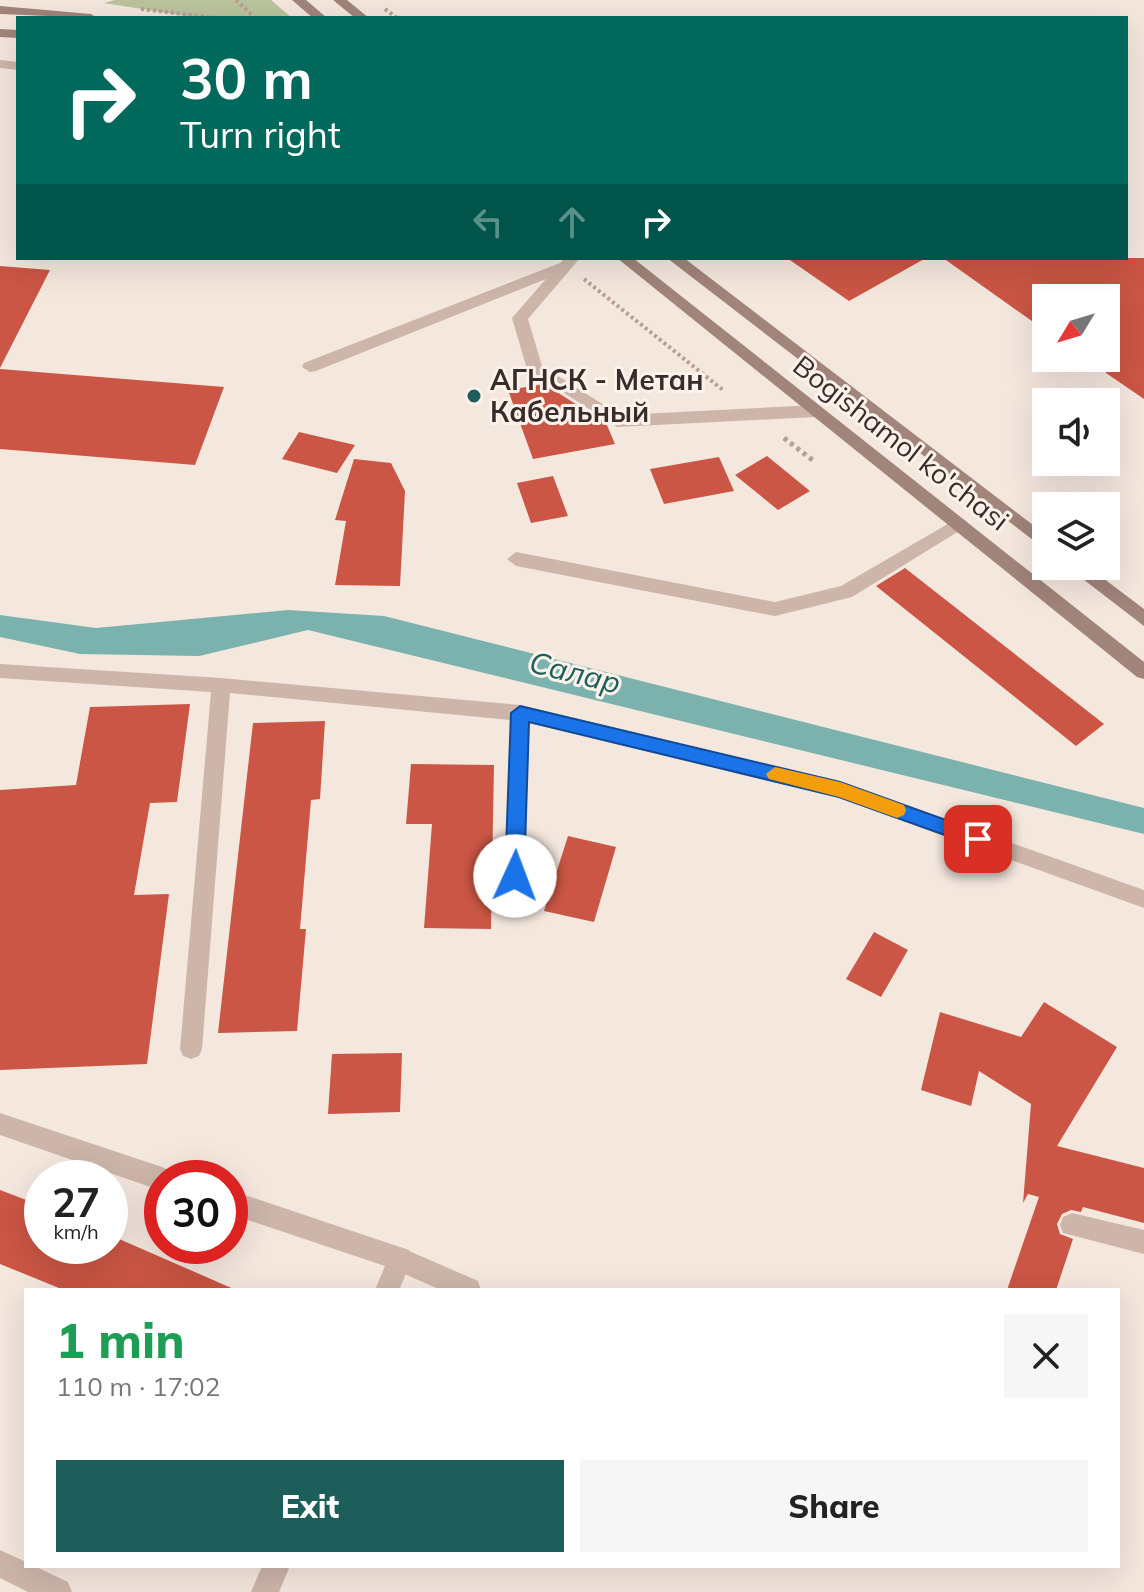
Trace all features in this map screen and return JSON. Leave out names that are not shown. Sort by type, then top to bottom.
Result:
[{"type":"main road","points":[[0,2],[21,0]]},
{"type":"main road","points":[[298,0],[316,14],[337,0],[360,16]]},
{"type":"main road","points":[[0,10],[68,16]]},
{"type":"main road","name":"Bogishamol ko'chasi","points":[[627,260],[1144,672]]},
{"type":"main road","name":"Bogishamol ko'chasi","points":[[677,260],[1032,533]]},
{"type":"main road","points":[[1093,580],[1144,619]]},
{"type":"street","points":[[570,262],[520,318],[535,369],[617,421],[816,411]]},
{"type":"street","points":[[310,367],[570,262]]},
{"type":"street","points":[[516,559],[775,609],[846,592],[958,524]]},
{"type":"street","points":[[0,671],[221,685],[520,713],[840,790],[1144,899]]},
{"type":"street","points":[[191,1049],[221,685]]},
{"type":"street","points":[[515,876],[520,713]]},
{"type":"street","points":[[0,1124],[144,1173]]},
{"type":"street","points":[[248,1208],[400,1259],[465,1288]]},
{"type":"street","points":[[1072,1225],[1144,1242]]},
{"type":"street","points":[[388,1288],[400,1259]]},
{"type":"street","points":[[0,1564],[58,1592]]},
{"type":"street","points":[[265,1592],[275,1568]]},
{"type":"path","points":[[236,0],[253,16]]},
{"type":"path","points":[[141,9],[199,16]]},
{"type":"path","points":[[570,262],[815,462]]},
{"type":"green space","points":[[115,0],[271,0],[290,16],[186,16],[104,3]]},
{"type":"water","name":"Салар","points":[[288,610],[384,616],[1144,808],[1144,834],[308,630],[199,656],[80,654],[0,637],[0,615],[96,628]]},
{"type":"building","points":[[1144,258],[1144,399],[1106,373],[1120,372],[1120,284],[1032,284],[1032,321],[946,260]]},
{"type":"building","points":[[790,260],[922,260],[849,301]]},
{"type":"building","points":[[0,266],[50,270],[0,368]]},
{"type":"building","points":[[0,369],[224,387],[195,465],[0,449]]},
{"type":"building","points":[[544,384],[606,423],[615,444],[533,459],[508,390]]},
{"type":"building","points":[[299,432],[355,445],[337,473],[282,459]]},
{"type":"building","points":[[767,456],[810,491],[778,510],[735,475]]},
{"type":"building","points":[[719,457],[734,491],[664,504],[650,469]]},
{"type":"building","points":[[354,459],[391,463],[405,491],[400,586],[335,585],[346,521],[335,520]]},
{"type":"building","points":[[553,476],[568,516],[531,523],[517,483]]},
{"type":"building","points":[[905,568],[1104,724],[1076,746],[876,586]]},
{"type":"building","points":[[190,704],[177,802],[150,803],[134,895],[169,894],[147,1064],[0,1070],[0,790],[76,785],[90,707]]},
{"type":"building","points":[[325,721],[320,799],[311,800],[300,929],[306,929],[297,1031],[218,1033],[253,723]]},
{"type":"building","points":[[411,764],[494,765],[491,929],[424,928],[432,824],[406,824]]},
{"type":"building","points":[[568,836],[616,847],[594,922],[544,911]]},
{"type":"building","points":[[874,932],[908,950],[881,997],[846,979]]},
{"type":"building","points":[[1044,1002],[1117,1047],[1057,1146],[1144,1168],[1144,1223],[1083,1207],[1081,1212],[1071,1210],[1062,1214],[1057,1224],[1060,1234],[1073,1239],[1057,1288],[1008,1288],[1039,1197],[1028,1194],[1023,1203],[1031,1104],[979,1071],[971,1106],[921,1090],[940,1012],[1021,1037]]},
{"type":"building","points":[[402,1053],[400,1112],[328,1114],[332,1054]]},
{"type":"building","points":[[0,1190],[24,1199],[24,1264],[128,1264],[128,1243],[144,1250],[144,1264],[176,1264],[231,1288],[59,1288],[0,1264]]},
{"type":"slow traffic","points":[[775,774],[840,790],[897,810]]},
{"type":"place","name":"АГНСК - Метан Кабельный","points":[[474,396]]},
{"type":"route","points":[[515,876],[520,713],[840,790],[978,839]]}]
